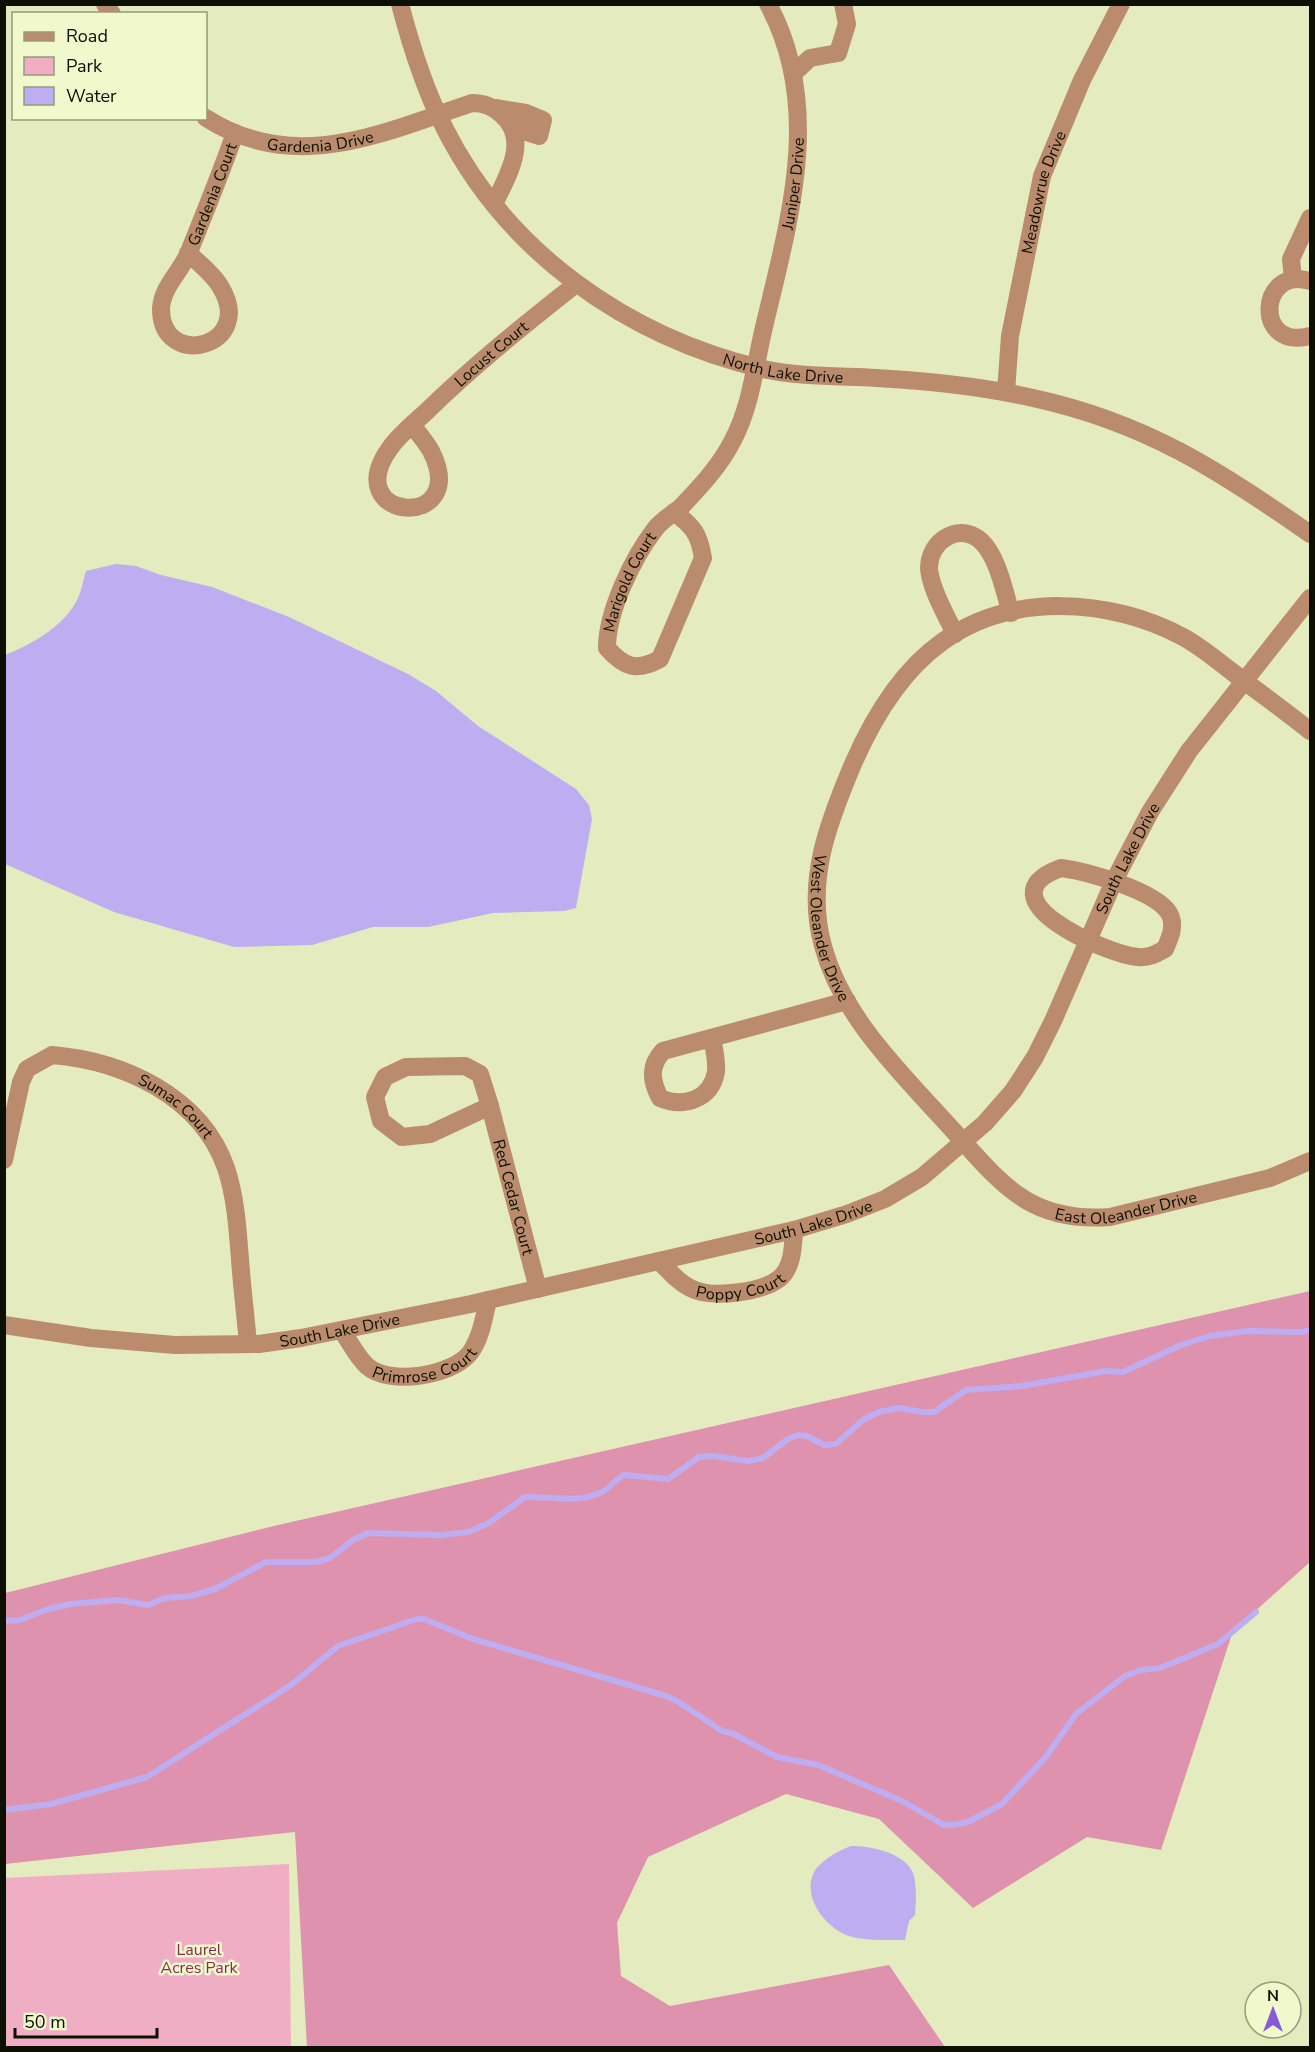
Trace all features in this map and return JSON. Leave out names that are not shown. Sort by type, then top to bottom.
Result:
[{"type":"street","name":"North Lake Drive","points":[[400,4],[414,54],[438,114],[462,160],[494,204],[535,249],[576,285],[624,316],[657,333],[727,360],[755,366],[801,374],[957,384],[1006,392],[1112,420],[1178,448],[1257,496],[1311,534]]},
{"type":"street","name":"Juniper Drive","points":[[755,366],[797,163],[798,101],[794,73],[787,45],[768,4]]},
{"type":"street","points":[[794,73],[810,58],[838,53],[847,24],[843,4]]},
{"type":"street","name":"Meadowrue Drive","points":[[1006,392],[1010,336],[1042,176],[1082,80],[1121,4]]},
{"type":"street","name":"Gardenia Drive","points":[[207,119],[242,137],[291,147],[317,147],[365,140],[472,103],[483,103],[495,108],[526,113],[543,120],[539,136],[513,128]]},
{"type":"street","points":[[494,204],[515,157],[516,143],[513,128],[495,108]]},
{"type":"street","name":"Gardenia Court","points":[[189,253],[220,284],[228,300],[229,319],[223,331],[209,344],[192,346],[175,339],[164,325],[161,308],[166,290],[189,253],[235,133]]},
{"type":"street","points":[[1311,218],[1291,259],[1302,280],[1276,289],[1269,308],[1270,318],[1282,334],[1291,338],[1311,336]]},
{"type":"street","name":"Locust Court","points":[[412,425],[475,365],[576,285]]},
{"type":"street","name":"Marigold Court","points":[[674,512],[691,525],[700,540],[703,558],[660,659],[644,668],[620,663],[606,648],[606,630],[635,560],[657,527],[706,481],[733,441],[747,403],[755,366]]},
{"type":"street","points":[[955,634],[929,574],[929,560],[935,547],[944,538],[957,532],[970,533],[987,550],[1011,613]]},
{"type":"street","name":"South Lake Drive","points":[[4,1325],[133,1342],[175,1345],[248,1344],[342,1331],[794,1230],[847,1214],[885,1198],[921,1177],[985,1123],[1012,1091],[1035,1057],[1114,881],[1169,780],[1244,680],[1311,598]]},
{"type":"street","name":"West Oleander Drive","points":[[963,1141],[885,1054],[847,1001],[830,969],[817,921],[815,895],[824,841],[856,758],[884,705],[921,660],[955,634],[992,617],[1072,606],[1122,613],[1184,637],[1244,680]]},
{"type":"street","points":[[1244,680],[1311,731]]},
{"type":"street","points":[[1061,868],[1114,881],[1163,905],[1170,915],[1173,926],[1165,949],[1153,956],[1140,957],[1089,941],[1063,928],[1044,914],[1036,902],[1035,891],[1040,879],[1061,868]]},
{"type":"street","points":[[712,1038],[847,1001]]},
{"type":"street","name":"Sumac Court","points":[[5,1150],[21,1082],[27,1069],[52,1054],[105,1065],[142,1079],[177,1101],[205,1129],[216,1146],[231,1186],[248,1344]]},
{"type":"street","name":"Red Cedar Court","points":[[490,1106],[430,1134],[402,1137],[381,1121],[375,1097],[385,1077],[406,1067],[465,1066],[480,1074],[490,1106],[538,1288]]},
{"type":"street","name":"East Oleander Drive","points":[[963,1141],[993,1174],[1024,1200],[1043,1210],[1087,1219],[1135,1213],[1187,1200],[1270,1178],[1311,1161]]},
{"type":"street","name":"Poppy Court","points":[[659,1262],[695,1290],[711,1294],[748,1290],[780,1277],[788,1266],[794,1230]]},
{"type":"street","name":"Primrose Court","points":[[342,1331],[367,1366],[382,1374],[401,1377],[439,1371],[456,1365],[470,1353],[478,1337],[488,1300]]},
{"type":"green space","name":"Laurel Acres Park","points":[[289,1864],[291,2047],[5,2047],[5,1878]]},
{"type":"shaded area","points":[[1310,1291],[1310,1562],[1233,1631],[1161,1850],[1087,1837],[973,1908],[879,1819],[786,1794],[648,1857],[617,1923],[621,1976],[670,2006],[889,1965],[945,2047],[307,2047],[295,1832],[5,1864],[5,1593],[278,1525]]},
{"type":"water","points":[[116,564],[136,566],[161,575],[212,587],[289,617],[408,674],[436,691],[478,726],[576,789],[589,805],[592,819],[576,908],[564,911],[493,913],[428,927],[373,927],[312,945],[234,947],[114,912],[5,864],[5,655],[36,640],[65,617],[78,598],[86,571]]},
{"type":"water","points":[[851,1846],[886,1852],[909,1866],[913,1873],[916,1900],[915,1915],[909,1921],[905,1940],[849,1936],[831,1926],[817,1909],[811,1889],[816,1869],[832,1855]]},
{"type":"waterway","points":[[4,1621],[20,1620],[48,1609],[71,1604],[119,1600],[148,1605],[165,1598],[191,1596],[215,1589],[266,1562],[316,1562],[330,1558],[353,1540],[368,1533],[442,1535],[468,1532],[489,1523],[525,1497],[583,1498],[605,1490],[624,1475],[668,1479],[699,1457],[713,1456],[748,1461],[763,1458],[788,1439],[798,1435],[807,1436],[824,1445],[836,1444],[863,1420],[879,1412],[899,1408],[934,1412],[966,1390],[1022,1386],[1106,1371],[1123,1372],[1181,1345],[1210,1336],[1248,1331],[1301,1332],[1310,1330]]},
{"type":"waterway","points":[[4,1810],[51,1804],[147,1777],[291,1685],[338,1646],[417,1619],[424,1619],[473,1639],[663,1695],[677,1701],[722,1731],[732,1733],[777,1757],[818,1765],[902,1801],[944,1825],[952,1825],[968,1822],[1002,1804],[1045,1758],[1076,1714],[1125,1676],[1141,1670],[1160,1668],[1218,1644],[1256,1612]]}]
